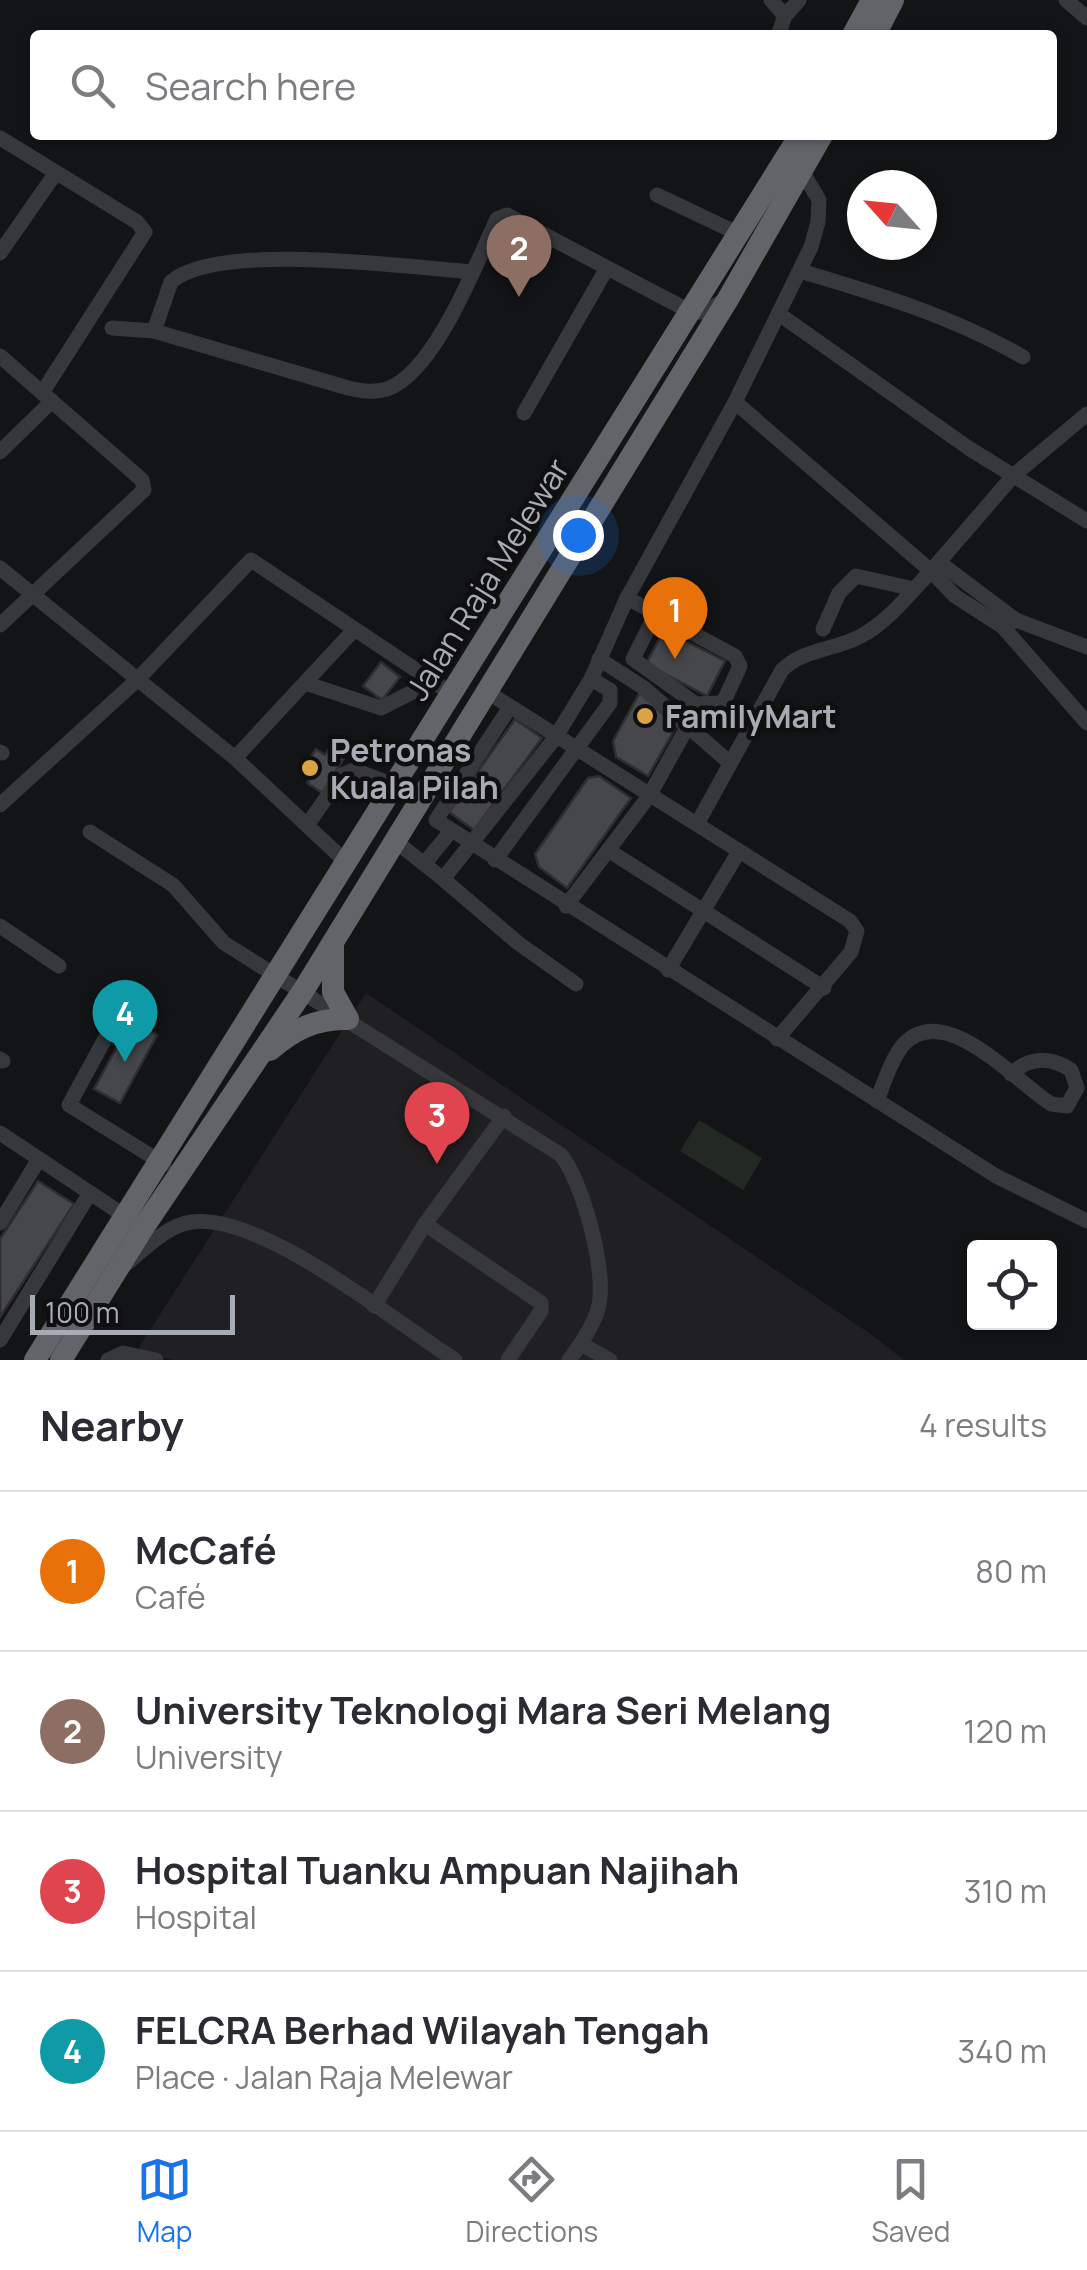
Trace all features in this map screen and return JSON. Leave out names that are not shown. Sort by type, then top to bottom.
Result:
[{"type":"highway","points":[[858,30],[884,1]]},
{"type":"highway","points":[[876,30],[884,1]]},
{"type":"highway","name":"Jalan Raja Melewar","points":[[61,1360],[115,1272],[159,1161],[396,786],[442,688],[666,376],[693,354],[728,299],[795,162],[799,140]]},
{"type":"highway","name":"Jalan Raja Melewar","points":[[35,1360],[134,1222],[180,1174],[303,991],[666,376],[692,312],[739,234],[817,140]]},
{"type":"highway","points":[[249,1070],[290,1033],[313,1023],[348,1019],[330,976],[338,933]]},
{"type":"street","points":[[771,0],[785,16]]},
{"type":"street","points":[[780,30],[785,16],[799,0]]},
{"type":"street","points":[[1066,0],[1087,18]]},
{"type":"street","points":[[0,138],[144,227],[143,238],[47,397],[0,452]]},
{"type":"street","points":[[443,879],[556,738],[591,679],[626,598],[735,402],[800,271],[818,222],[819,200],[795,162]]},
{"type":"street","points":[[0,253],[55,174]]},
{"type":"street","points":[[657,194],[739,234]]},
{"type":"street","points":[[112,328],[154,331],[369,392],[391,388],[422,359],[498,220],[507,215],[692,312],[704,312],[728,299]]},
{"type":"street","points":[[154,331],[171,282],[199,265],[280,260],[472,272]]},
{"type":"street","points":[[524,414],[607,268]]},
{"type":"street","points":[[800,271],[911,304],[976,330],[1023,357]]},
{"type":"street","points":[[692,312],[693,354]]},
{"type":"street","points":[[778,314],[970,449],[1087,521]]},
{"type":"street","points":[[0,356],[142,480],[144,490],[0,625]]},
{"type":"street","points":[[735,402],[935,567],[955,596],[1010,623],[1087,647]]},
{"type":"street","points":[[697,824],[782,670],[793,659],[862,636],[935,567],[1014,475],[1087,414]]},
{"type":"street","points":[[0,805],[138,680],[251,560],[442,688]]},
{"type":"street","points":[[0,568],[236,758],[346,862]]},
{"type":"street","points":[[824,629],[839,593],[856,576],[914,589]]},
{"type":"street","points":[[626,598],[656,613],[735,656],[740,666],[723,703],[696,704],[633,660],[656,613]]},
{"type":"street","points":[[1010,623],[1087,722]]},
{"type":"street","points":[[236,758],[354,631]]},
{"type":"street","points":[[599,658],[688,724],[730,763]]},
{"type":"street","points":[[495,860],[578,752],[613,697],[591,679]]},
{"type":"street","points":[[305,683],[382,708],[442,688]]},
{"type":"street","points":[[484,690],[850,921],[858,931],[852,952],[776,1039]]},
{"type":"street","points":[[510,706],[436,820],[996,1176],[1087,1221]]},
{"type":"street","points":[[566,906],[650,796],[688,724]]},
{"type":"street","points":[[308,824],[342,776],[354,770],[396,786]]},
{"type":"street","points":[[424,864],[452,830]]},
{"type":"street","points":[[90,832],[172,885],[224,944],[561,1155],[577,1184],[600,1291],[598,1309],[570,1360]]},
{"type":"street","points":[[394,840],[518,943],[576,984]]},
{"type":"street","points":[[608,850],[824,988]]},
{"type":"street","points":[[668,970],[738,852]]},
{"type":"street","points":[[0,926],[58,966]]},
{"type":"street","points":[[878,1101],[904,1044],[929,1030],[952,1033],[1011,1074]]},
{"type":"street","points":[[108,1035],[69,1105],[180,1174]]},
{"type":"street","points":[[374,1306],[426,1224],[504,1116]]},
{"type":"street","points":[[0,1133],[134,1222]]},
{"type":"street","points":[[0,1223],[39,1159]]},
{"type":"street","points":[[0,1340],[90,1193]]},
{"type":"street","points":[[115,1272],[173,1228],[212,1220],[272,1242],[455,1360]]},
{"type":"street","points":[[426,1224],[541,1303],[541,1311],[508,1360]]},
{"type":"street","points":[[581,1344],[610,1360]]},
{"type":"street","points":[[108,1360],[123,1353],[156,1360]]},
{"type":"shaded area","points":[[366,993],[904,1360],[174,1360],[136,1352]]},
{"type":"shaded area","points":[[699,1120],[762,1158],[743,1190],[680,1151]]},
{"type":"building","points":[[664,630],[725,661],[707,696],[646,664]]},
{"type":"building","points":[[381,662],[400,677],[382,700],[363,686]]},
{"type":"building","points":[[640,692],[676,727],[648,776],[616,757],[613,741]]},
{"type":"building","points":[[515,719],[542,738],[474,830],[449,812]]},
{"type":"building","points":[[336,738],[351,747],[322,793],[307,783],[314,772],[305,766],[316,749],[325,755]]},
{"type":"building","points":[[599,776],[631,798],[567,888],[539,867],[535,854],[588,778]]},
{"type":"building","points":[[131,1021],[157,1035],[120,1103],[94,1089]]},
{"type":"building","points":[[38,1181],[74,1204],[0,1317],[0,1239]]},
{"type":"place","name":"University Teknologi Mara Seri Melang","points":[[519,297]]},
{"type":"place","name":"McCafé","points":[[675,659]]},
{"type":"place","name":"FamilyMart","points":[[645,716]]},
{"type":"place","name":"Petronas Kuala Pilah","points":[[310,768]]},
{"type":"place","name":"FELCRA Berhad Wilayah Tengah","points":[[125,1062]]},
{"type":"place","name":"Hospital Tuanku Ampuan Najihah","points":[[437,1164]]}]
